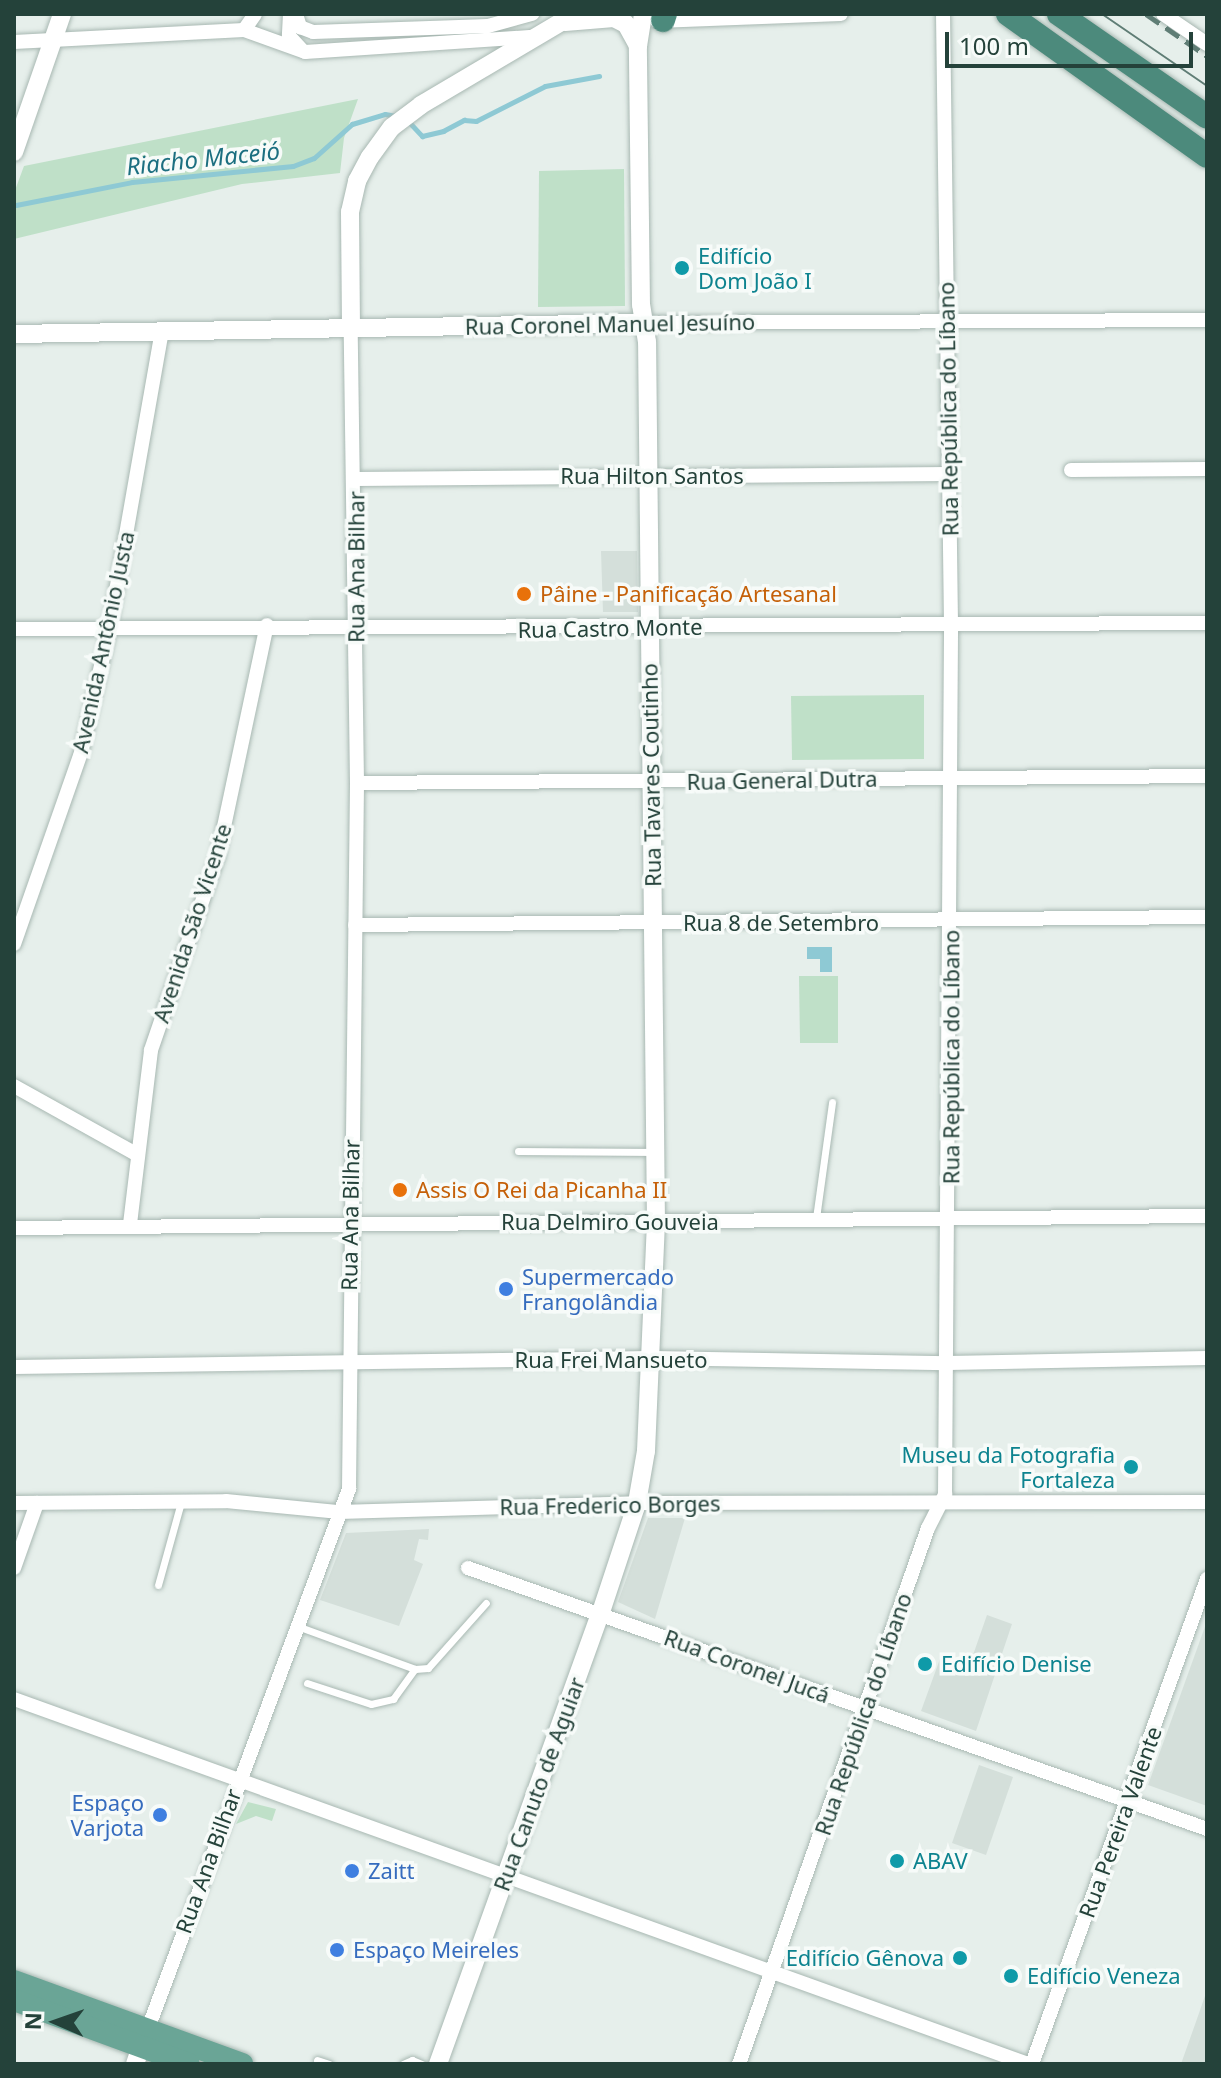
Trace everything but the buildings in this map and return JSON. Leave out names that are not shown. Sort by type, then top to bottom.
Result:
[{"type":"highway","points":[[1008,14],[1207,156]]},
{"type":"highway","points":[[1059,14],[1207,117]]},
{"type":"main road","points":[[14,1981],[141,2047],[242,2064]]},
{"type":"main road","points":[[14,2000],[189,2064]]},
{"type":"street","points":[[14,152],[62,14]]},
{"type":"street","points":[[244,30],[255,14]]},
{"type":"street","points":[[293,14],[289,36],[305,52]]},
{"type":"street","points":[[293,14],[300,27],[313,32],[488,26],[532,14]]},
{"type":"street","points":[[657,16],[841,14]]},
{"type":"street","name":"Rua República do Líbano","points":[[739,2064],[928,1528],[941,1504],[947,1473],[951,1216],[948,777],[951,624],[943,14]]},
{"type":"street","points":[[1163,14],[1207,44]]},
{"type":"street","name":"Rua Tavares Coutinho","points":[[637,1503],[652,1358],[656,1224],[648,476],[638,46],[657,16]]},
{"type":"street","points":[[351,328],[352,195],[370,157],[392,127],[421,105],[533,36],[570,18],[614,18],[626,24],[638,46]]},
{"type":"street","points":[[14,42],[244,30],[305,52],[480,44],[533,36]]},
{"type":"street","name":"Rua Coronel Manuel Jesuíno","points":[[14,334],[644,323],[1207,320]]},
{"type":"street","name":"Rua Ana Bilhar","points":[[141,2047],[236,1780],[349,1489],[347,1362],[357,783],[356,479],[351,328]]},
{"type":"street","name":"Avenida Antônio Justa","points":[[14,944],[81,753],[109,631],[162,331]]},
{"type":"street","points":[[1071,470],[1207,469]]},
{"type":"street","name":"Rua Hilton Santos","points":[[356,479],[949,474]]},
{"type":"street","name":"Rua Castro Monte","points":[[14,629],[109,631],[267,625],[355,630],[1207,623]]},
{"type":"street","name":"Avenida São Vicente","points":[[130,1224],[151,1050],[218,855],[267,625]]},
{"type":"street","name":"Rua General Dutra","points":[[357,783],[1207,776]]},
{"type":"street","name":"Rua 8 de Setembro","points":[[355,925],[951,923],[1207,917]]},
{"type":"street","points":[[14,1086],[138,1155]]},
{"type":"street","name":"Rua Delmiro Gouveia","points":[[14,1228],[130,1224],[656,1224],[951,1216],[1207,1216]]},
{"type":"street","name":"Rua Frei Mansueto","points":[[14,1367],[652,1358],[948,1363],[1207,1358]]},
{"type":"street","name":"Rua Frederico Borges","points":[[14,1503],[182,1501],[339,1512],[637,1503],[1207,1502]]},
{"type":"street","points":[[14,1568],[37,1503]]},
{"type":"street","name":"Rua Canuto de Aguiar","points":[[438,2064],[601,1612],[637,1503]]},
{"type":"street","name":"Rua Coronel Jucá","points":[[468,1568],[601,1612],[865,1710],[1207,1829]]},
{"type":"street","name":"Rua Pereira Valente","points":[[1030,2064],[1207,1579]]},
{"type":"street","points":[[14,1699],[1030,2064]]},
{"type":"lane","points":[[816,1218],[832,1102]]},
{"type":"lane","points":[[518,1151],[655,1152]]},
{"type":"lane","points":[[158,1585],[182,1501]]},
{"type":"lane","points":[[295,1625],[415,1669],[428,1668],[486,1603]]},
{"type":"lane","points":[[307,1683],[371,1704],[393,1699],[415,1669]]},
{"type":"lane","points":[[317,2060],[329,2064]]},
{"type":"lane","points":[[403,2064],[412,2060],[422,2064]]},
{"type":"shaded area","points":[[601,551],[637,551],[638,612],[603,612]]},
{"type":"shaded area","points":[[648,1518],[685,1518],[655,1619],[618,1602]]},
{"type":"shaded area","points":[[429,1529],[428,1540],[419,1539],[414,1560],[423,1564],[399,1626],[320,1600],[346,1533]]},
{"type":"shaded area","points":[[987,1615],[1012,1624],[976,1731],[921,1711],[941,1656],[962,1660],[965,1652],[973,1655]]},
{"type":"shaded area","points":[[1207,1621],[1207,1806],[1148,1785]]},
{"type":"shaded area","points":[[979,1765],[1013,1777],[986,1855],[952,1843]]},
{"type":"shaded area","points":[[1207,1990],[1207,2064],[1181,2064],[1198,2016]]},
{"type":"green space","points":[[358,99],[344,138],[340,173],[242,184],[14,239],[14,193],[24,166]]},
{"type":"green space","points":[[624,169],[625,306],[538,307],[539,171]]},
{"type":"green space","points":[[924,695],[924,759],[792,760],[791,696]]},
{"type":"green space","points":[[799,976],[838,976],[838,1043],[800,1043]]},
{"type":"green space","points":[[248,1802],[276,1809],[272,1821],[256,1816],[236,1824]]},
{"type":"water","points":[[807,947],[832,947],[832,972],[820,972],[820,959],[807,959]]},
{"type":"waterway","name":"Riacho Maceió","points":[[408,121],[422,136],[443,131],[464,120],[476,121],[545,86],[599,76]]},
{"type":"waterway","name":"Riacho Maceió","points":[[16,205],[132,182],[293,166],[314,158],[352,124],[385,114],[396,116]]},
{"type":"tram line","points":[[1102,14],[1207,86]]},
{"type":"railway","points":[[1146,14],[1207,56]]},
{"type":"place","name":"Edifício Dom João I","points":[[682,268]]},
{"type":"place","name":"Pâine - Panificação Artesanal","points":[[524,594]]},
{"type":"place","name":"Assis O Rei da Picanha II","points":[[400,1190]]},
{"type":"place","name":"Supermercado Frangolândia","points":[[506,1289]]},
{"type":"place","name":"Museu da Fotografia Fortaleza","points":[[1131,1467]]},
{"type":"place","name":"Edifício Denise","points":[[925,1664]]},
{"type":"place","name":"Espaço Varjota","points":[[160,1815]]},
{"type":"place","name":"ABAV","points":[[897,1861]]},
{"type":"place","name":"Zaitt","points":[[352,1871]]},
{"type":"place","name":"Espaço Meireles","points":[[337,1950]]},
{"type":"place","name":"Edifício Gênova","points":[[960,1958]]},
{"type":"place","name":"Edifício Veneza","points":[[1011,1976]]}]
